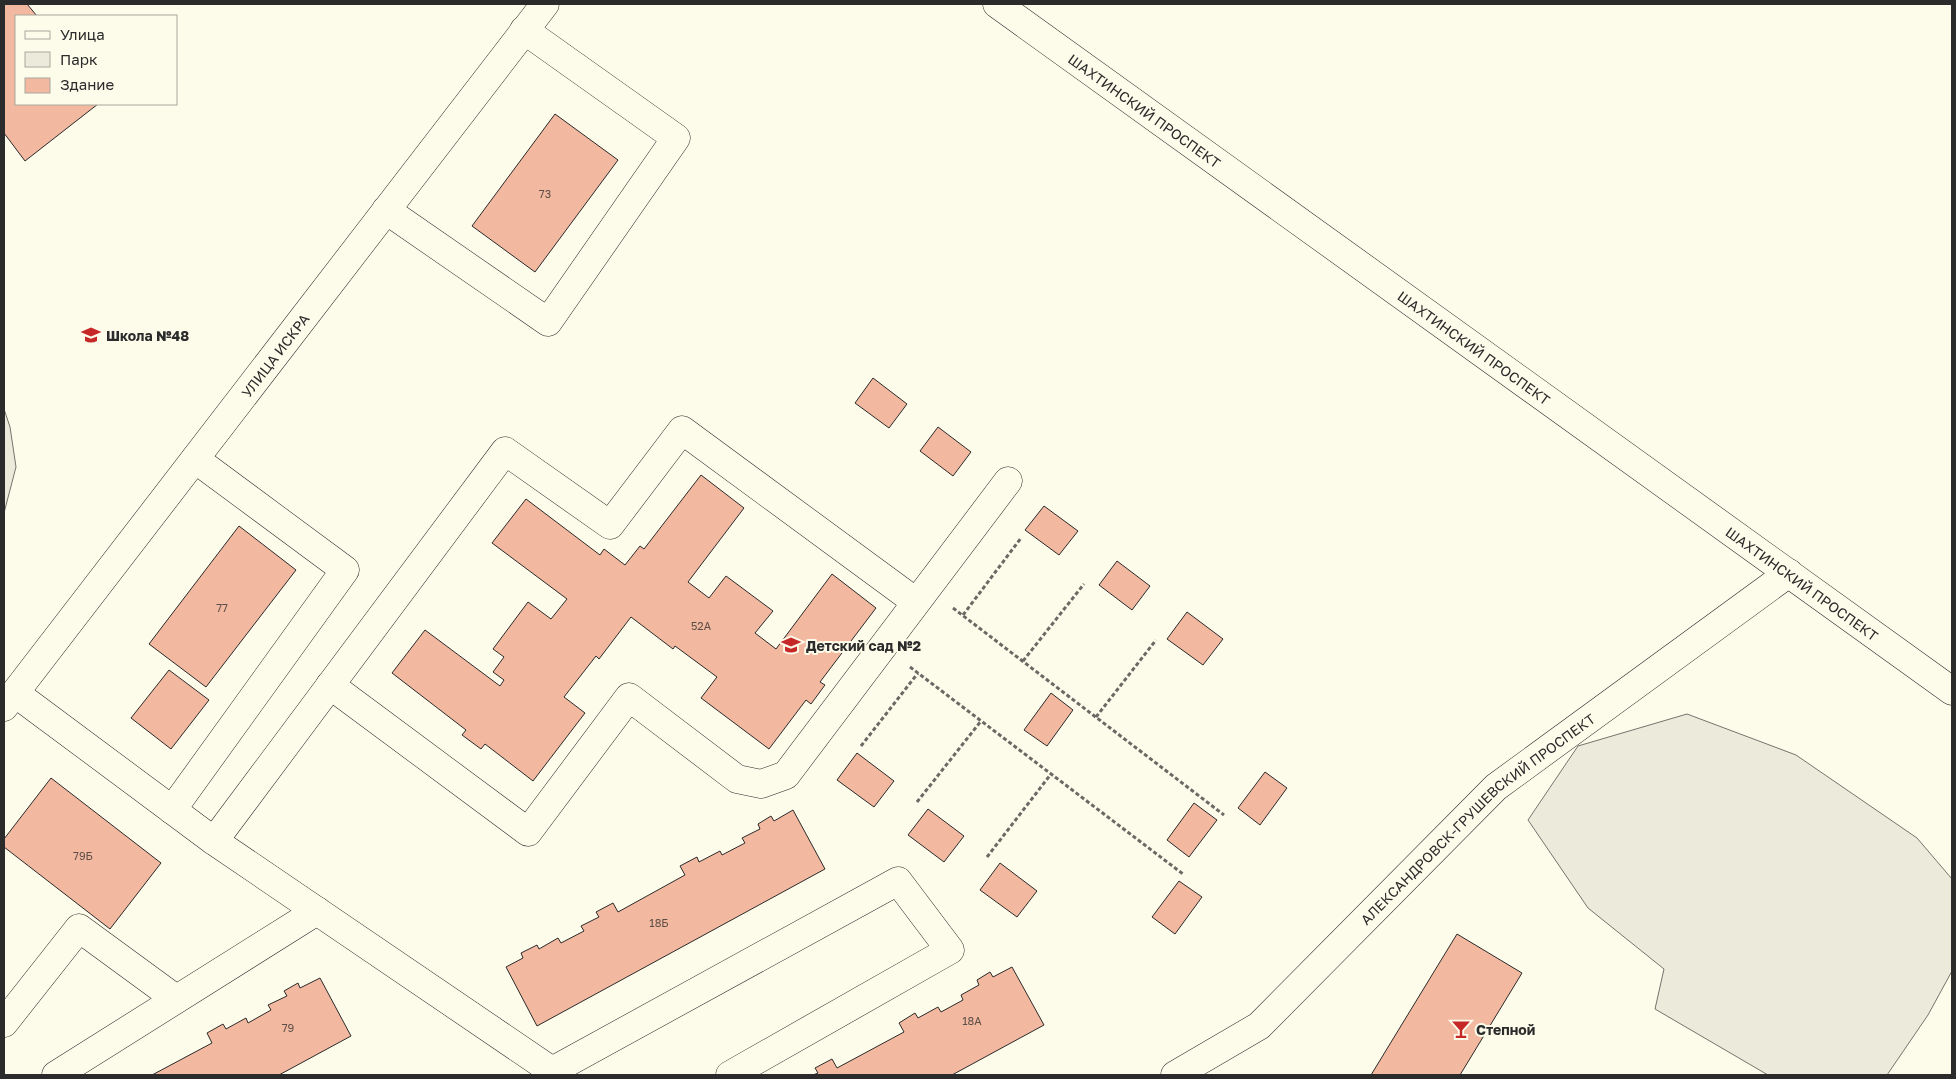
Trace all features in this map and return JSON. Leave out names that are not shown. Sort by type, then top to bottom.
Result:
[{"type":"street","name":"УЛИЦА ИСКРА","points":[[10,700],[545,4]]},
{"type":"street","name":"ШАХТИНСКИЙ ПРОСПЕКТ","points":[[997,4],[1952,690]]},
{"type":"street","points":[[386,210],[548,322],[676,138],[524,30]]},
{"type":"street","points":[[214,841],[505,451],[610,525],[682,430],[921,595]]},
{"type":"street","points":[[172,810],[345,570],[195,459]]},
{"type":"street","points":[[330,685],[528,832],[630,696],[737,779],[761,784],[786,775],[1008,481]]},
{"type":"street","name":"АЛЕКСАНДРОВСК-ГРУШЕВСКИЙ ПРОСПЕКТ","points":[[1176,1075],[1259,1026],[1496,787],[1789,573]]},
{"type":"street","points":[[10,700],[555,1073],[898,881],[950,950],[730,1075]]},
{"type":"street","points":[[56,1075],[316,911]]},
{"type":"street","points":[[4,1023],[79,928],[176,1000]]},
{"type":"path","points":[[963,615],[1021,538]]},
{"type":"path","points":[[1023,661],[1084,584]]},
{"type":"path","points":[[921,595],[963,615],[1224,815]]},
{"type":"path","points":[[1096,717],[1156,640]]},
{"type":"path","points":[[883,647],[1183,874]]},
{"type":"path","points":[[861,746],[918,673]]},
{"type":"path","points":[[917,802],[981,721]]},
{"type":"path","points":[[987,857],[1051,774]]},
{"type":"green space","points":[[4,409],[10,427],[16,467],[4,513]]},
{"type":"green space","points":[[1687,714],[1796,755],[1917,838],[1952,879],[1952,971],[1928,1015],[1887,1075],[1768,1075],[1655,1009],[1664,969],[1588,908],[1528,820],[1578,746]]},
{"type":"building","points":[[4,4],[27,4],[36,15],[15,15],[15,105],[97,105],[25,161],[4,133]]},
{"type":"building","points":[[555,114],[618,160],[535,272],[472,226]]},
{"type":"building","points":[[873,378],[907,404],[889,428],[855,403]]},
{"type":"building","points":[[938,427],[971,452],[953,476],[920,451]]},
{"type":"building","points":[[701,475],[744,508],[688,582],[709,598],[726,576],[773,611],[755,633],[776,649],[832,574],[876,608],[820,682],[825,685],[811,704],[806,700],[769,749],[701,698],[717,677],[675,646],[673,649],[631,617],[599,659],[596,656],[564,697],[585,713],[533,781],[485,744],[481,749],[462,735],[466,730],[392,673],[425,630],[500,686],[504,680],[493,672],[504,657],[493,649],[528,602],[551,619],[567,599],[492,543],[526,499],[600,555],[604,549],[625,565],[640,546],[644,549]]},
{"type":"building","points":[[1044,506],[1078,531],[1059,555],[1025,530]]},
{"type":"building","points":[[239,526],[296,570],[206,687],[149,644]]},
{"type":"building","points":[[1117,561],[1150,586],[1132,610],[1099,585]]},
{"type":"building","points":[[1187,612],[1223,639],[1203,665],[1167,639]]},
{"type":"building","points":[[169,670],[209,700],[171,749],[131,718]]},
{"type":"building","points":[[1051,693],[1073,710],[1047,746],[1024,730]]},
{"type":"building","points":[[857,753],[894,781],[874,807],[837,780]]},
{"type":"building","points":[[1265,772],[1287,788],[1260,825],[1238,808]]},
{"type":"building","points":[[51,778],[161,863],[110,929],[4,847],[4,839]]},
{"type":"building","points":[[1194,803],[1217,820],[1189,857],[1167,840]]},
{"type":"building","points":[[928,809],[964,836],[944,862],[908,835]]},
{"type":"building","points":[[793,810],[825,869],[537,1026],[506,967],[523,958],[521,953],[537,945],[539,949],[558,938],[561,943],[584,931],[581,926],[599,917],[596,912],[613,903],[618,912],[685,875],[680,866],[697,857],[699,862],[720,851],[722,855],[745,843],[742,838],[760,829],[758,824],[771,816],[774,821]]},
{"type":"building","points":[[1000,863],[1037,891],[1017,917],[980,890]]},
{"type":"building","points":[[1179,881],[1202,897],[1175,934],[1152,917]]},
{"type":"building","points":[[1457,934],[1522,973],[1460,1075],[1371,1075]]},
{"type":"building","points":[[1012,967],[1044,1025],[952,1075],[813,1075],[818,1073],[815,1068],[832,1059],[837,1068],[904,1032],[899,1023],[915,1013],[918,1018],[938,1007],[941,1012],[963,1000],[961,995],[979,985],[977,980],[990,972],[993,977]]},
{"type":"building","points":[[320,978],[351,1036],[279,1075],[152,1075],[212,1043],[207,1033],[223,1024],[226,1029],[246,1018],[248,1023],[271,1010],[268,1005],[287,996],[284,991],[298,983],[300,988]]},
{"type":"place","name":"Школа №48","points":[[91,335]]},
{"type":"place","name":"Детский сад №2","points":[[791,645]]},
{"type":"place","name":"Степной","points":[[1461,1029]]}]
